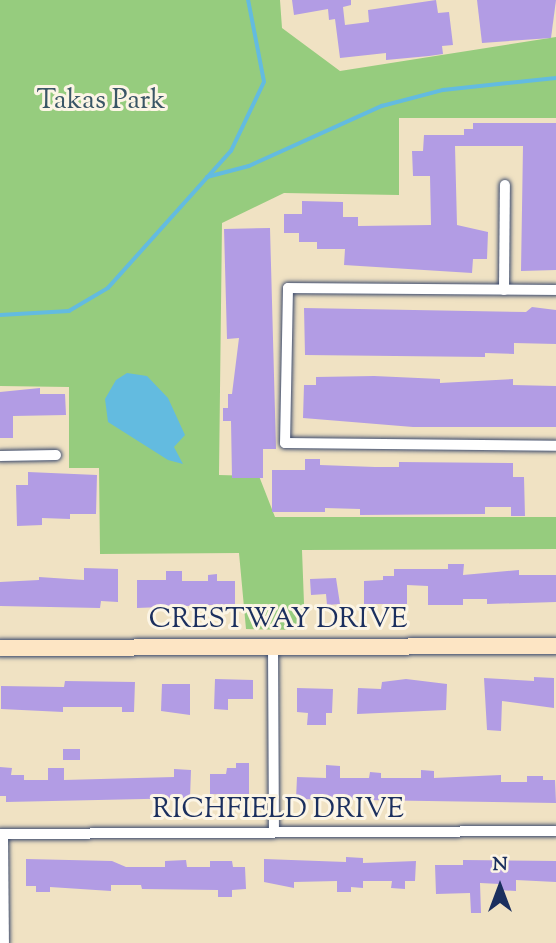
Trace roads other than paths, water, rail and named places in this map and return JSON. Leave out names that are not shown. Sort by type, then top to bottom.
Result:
[{"type":"main road","name":"CRESTWAY DRIVE","points":[[0,648],[556,646]]},
{"type":"street","points":[[504,290],[505,185]]},
{"type":"street","points":[[556,290],[288,288],[285,443],[556,446]]},
{"type":"street","points":[[0,456],[56,455]]},
{"type":"street","points":[[274,647],[274,832]]},
{"type":"street","name":"RICHFIELD DRIVE","points":[[2,834],[556,831]]},
{"type":"street","points":[[2,834],[4,943]]},
{"type":"water","points":[[127,373],[147,376],[168,398],[185,435],[174,447],[183,464],[168,460],[108,422],[105,399],[116,380]]},
{"type":"waterway","points":[[0,315],[69,311],[108,288],[231,151],[264,82],[248,0]]},
{"type":"waterway","points":[[207,177],[249,166],[382,106],[443,90],[556,78]]},
{"type":"park label","name":"Takas Park","points":[[101,101]]}]
